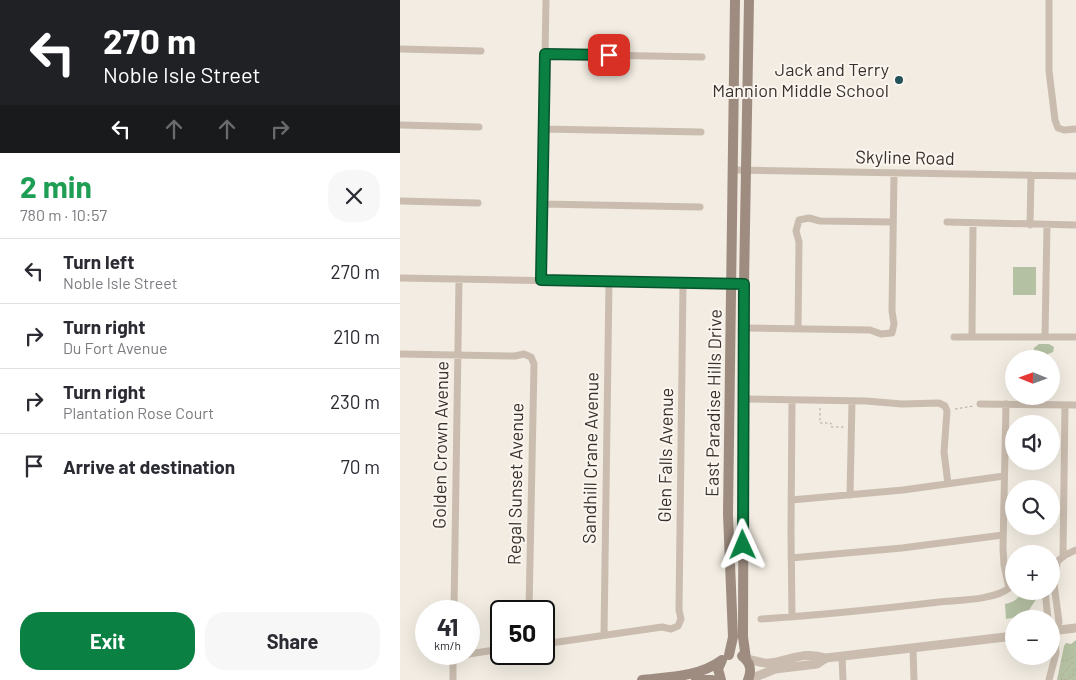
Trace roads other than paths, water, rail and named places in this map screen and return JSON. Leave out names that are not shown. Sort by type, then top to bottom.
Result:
[{"type":"main road","name":"East Paradise Hills Drive","points":[[721,680],[718,669],[726,658],[734,637],[728,514],[735,0]]},
{"type":"main road","name":"East Paradise Hills Drive","points":[[748,680],[751,669],[746,659],[743,637],[744,284],[749,0]]},
{"type":"main road","points":[[642,680],[696,673],[706,670],[726,658],[738,655],[746,659]]},
{"type":"main road","points":[[696,680],[712,680]]},
{"type":"street","points":[[541,280],[546,0]]},
{"type":"street","points":[[1049,0],[1049,71],[1055,120],[1058,128],[1064,130],[1076,129]]},
{"type":"street","points":[[400,50],[481,51]]},
{"type":"street","points":[[545,54],[702,57]]},
{"type":"street","points":[[400,125],[479,127]]},
{"type":"street","points":[[543,129],[701,132]]},
{"type":"street","name":"Skyline Road","points":[[734,170],[1076,176]]},
{"type":"street","points":[[744,328],[870,330],[881,334],[892,333],[894,324],[892,312],[894,173]]},
{"type":"street","points":[[1030,225],[1031,175]]},
{"type":"street","points":[[400,201],[478,202]]},
{"type":"street","points":[[542,204],[700,207]]},
{"type":"street","points":[[798,329],[799,242],[796,231],[799,220],[809,218],[820,221],[893,222]]},
{"type":"street","points":[[947,222],[1076,226]]},
{"type":"street","points":[[972,336],[973,224]]},
{"type":"street","points":[[1045,337],[1047,225]]},
{"type":"street","points":[[400,278],[744,284]]},
{"type":"street","name":"Golden Crown Avenue","points":[[454,600],[459,279]]},
{"type":"street","name":"Sandhill Crane Avenue","points":[[604,635],[609,282]]},
{"type":"street","name":"Glen Falls Avenue","points":[[604,635],[662,628],[671,629],[678,626],[681,619],[679,610],[683,283]]},
{"type":"street","points":[[954,337],[1076,337]]},
{"type":"street","points":[[400,354],[458,355]]},
{"type":"street","name":"Regal Sunset Avenue","points":[[458,355],[515,356],[524,354],[531,357],[534,364],[529,600]]},
{"type":"street","points":[[744,399],[902,404],[939,403],[945,406],[947,411],[944,452],[948,484]]},
{"type":"street","points":[[792,400],[792,617]]},
{"type":"street","points":[[850,495],[852,401]]},
{"type":"street","points":[[979,405],[1005,404]]},
{"type":"street","points":[[761,619],[967,599],[1004,592],[1009,588],[1004,564],[1003,535],[1006,405]]},
{"type":"street","points":[[1060,405],[1076,405]]},
{"type":"street","points":[[1063,556],[1065,405]]},
{"type":"street","points":[[791,500],[948,484],[1004,476]]},
{"type":"street","points":[[791,558],[902,548],[1003,535]]},
{"type":"street","points":[[1060,559],[1076,550]]},
{"type":"street","points":[[1060,629],[1076,628]]},
{"type":"street","points":[[555,642],[604,635]]},
{"type":"street","points":[[746,659],[768,663],[797,656],[842,657],[1005,637]]},
{"type":"street","points":[[913,649],[914,680]]},
{"type":"street","points":[[842,657],[843,680]]},
{"type":"street","points":[[748,680],[775,669],[817,664],[826,658]]},
{"type":"street","points":[[453,665],[453,680]]},
{"type":"street","points":[[1049,680],[1053,665]]},
{"type":"place","name":"Jack and Terry Mannion Middle School","points":[[899,80]]}]
